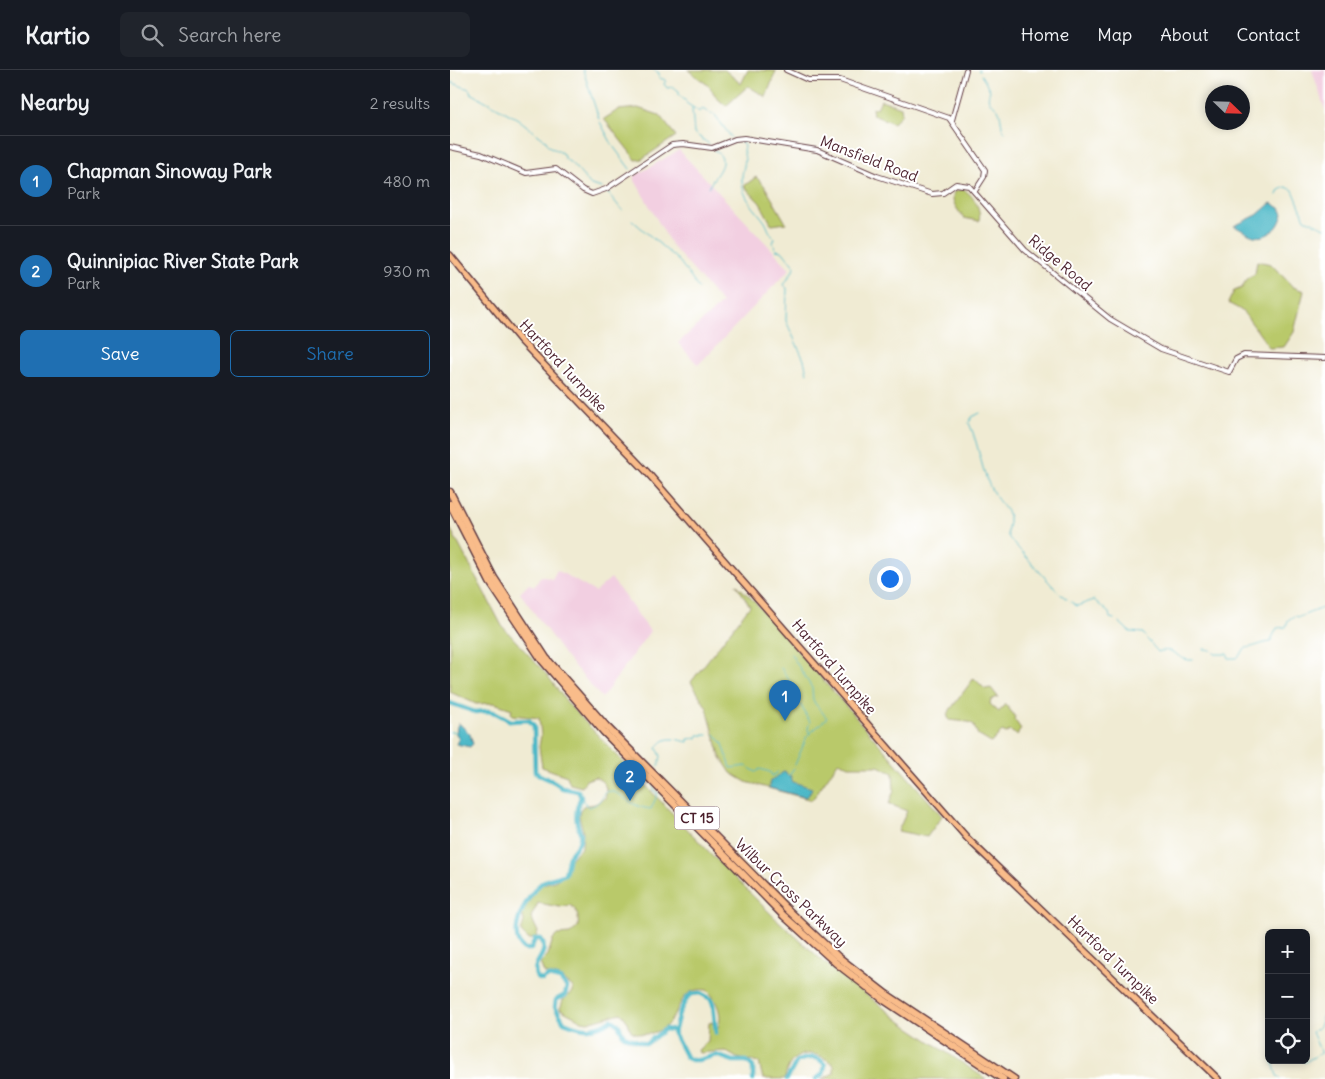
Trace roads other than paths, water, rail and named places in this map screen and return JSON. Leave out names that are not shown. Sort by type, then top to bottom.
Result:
[{"type":"highway","name":"Wilbur Cross Parkway","points":[[450,492],[494,578],[546,658],[606,726],[786,908],[837,956],[886,994],[1014,1079]]},
{"type":"highway","name":"Wilbur Cross Parkway","points":[[450,504],[490,582],[542,660],[604,732],[784,916],[836,964],[884,1000],[1003,1079]]},
{"type":"main road","name":"Hartford Turnpike","points":[[450,255],[526,346],[646,471],[968,839],[1218,1079]]},
{"type":"street","points":[[786,70],[810,80],[840,80],[952,120],[985,170],[984,177],[975,191]]},
{"type":"street","points":[[952,120],[966,70]]},
{"type":"street","name":"Mansfield Road","points":[[450,147],[480,154],[526,174],[556,169],[583,190],[592,194],[606,190],[672,145],[683,144],[712,148],[735,139],[744,138],[823,152],[877,176],[932,194],[941,194],[960,183],[975,191]]},
{"type":"street","name":"Ridge Road","points":[[975,191],[1029,254],[1110,319],[1156,346],[1229,372],[1236,359],[1244,355],[1325,358]]},
{"type":"water","points":[[1271,203],[1280,208],[1283,214],[1278,225],[1270,233],[1260,237],[1234,226],[1257,215]]},
{"type":"water","points":[[459,723],[470,734],[473,744],[470,747],[456,744],[459,738],[456,734]]},
{"type":"water","points":[[785,771],[789,777],[790,775],[793,782],[812,788],[808,796],[804,797],[769,788],[770,781]]},
{"type":"waterway","points":[[583,70],[599,119]]},
{"type":"waterway","points":[[654,70],[659,73],[659,78],[666,80],[664,84],[667,88],[673,87],[679,91],[679,95],[686,101]]},
{"type":"waterway","points":[[981,75],[990,90],[988,98],[998,109],[1005,132]]},
{"type":"waterway","points":[[450,82],[469,89],[471,93],[518,119],[545,140],[550,147],[562,153],[565,159],[591,185],[602,188]]},
{"type":"waterway","points":[[686,103],[700,112],[702,109],[715,115],[731,137]]},
{"type":"waterway","points":[[692,108],[694,133],[709,144]]},
{"type":"waterway","points":[[600,122],[613,146],[630,169]]},
{"type":"waterway","points":[[741,141],[744,146],[745,162],[742,177],[744,193],[775,238],[773,243],[776,250],[782,251],[795,267],[784,285],[787,288],[786,321],[804,360],[807,373]]},
{"type":"waterway","points":[[709,187],[722,163],[719,154],[714,150]]},
{"type":"waterway","points":[[1277,195],[1279,190],[1286,187],[1293,190],[1305,219],[1325,228]]},
{"type":"waterway","points":[[607,192],[622,210]]},
{"type":"waterway","points":[[632,220],[680,262],[698,288]]},
{"type":"waterway","points":[[980,413],[972,417],[969,423],[986,478],[994,494]]},
{"type":"waterway","points":[[996,497],[1006,509],[1008,515],[1007,533],[1009,538],[1059,593],[1067,599]]},
{"type":"waterway","points":[[1071,602],[1077,606],[1094,600],[1109,613],[1110,618],[1114,619]]},
{"type":"waterway","points":[[1204,649],[1211,650],[1215,654],[1227,654],[1229,658],[1237,658],[1246,648],[1270,642],[1277,628],[1286,627],[1288,620],[1294,616],[1299,617],[1325,607]]},
{"type":"waterway","points":[[1119,622],[1130,632],[1143,633],[1145,636]]},
{"type":"waterway","points":[[1147,639],[1158,652],[1169,651],[1187,660],[1193,660]]},
{"type":"waterway","points":[[791,654],[812,688],[813,701],[827,718],[807,736],[795,765]]},
{"type":"waterway","points":[[781,668],[797,692],[798,700],[810,722],[809,733]]},
{"type":"waterway","points":[[450,703],[475,712],[488,711],[496,713],[511,721],[529,720],[534,726],[535,772],[562,788],[578,791],[581,797],[576,815],[581,834],[579,843],[569,856],[565,874],[545,881],[537,888],[525,905],[517,925],[519,943],[524,949],[531,949],[535,939],[541,939],[543,950],[536,967],[537,978],[542,980],[548,976],[560,979],[567,987],[565,995],[556,1000],[555,1007],[564,1022],[577,1027],[594,1028],[612,1020],[618,1024],[624,1036],[646,1044],[665,1029],[672,1030],[686,1057],[691,1060],[699,1060],[716,1055],[733,1061],[747,1061],[753,1067],[753,1079]]},
{"type":"waterway","points":[[450,732],[457,732]]},
{"type":"waterway","points":[[715,734],[723,744],[731,768],[746,766],[756,772],[760,769],[770,772],[772,776],[778,772]]},
{"type":"waterway","points":[[659,766],[661,756],[657,748],[663,741],[670,739],[688,742],[688,739],[697,738],[698,735],[708,735]]},
{"type":"waterway","points":[[788,777],[794,768]]},
{"type":"waterway","points":[[581,797],[588,807],[598,802],[605,792],[611,791],[633,804],[651,809],[658,793],[655,792],[653,787]]},
{"type":"waterway","points":[[674,1033],[679,1013],[687,998],[692,994],[700,993],[711,999],[716,1033]]},
{"type":"waterway","points":[[1310,1059],[1321,1053],[1312,1032],[1319,1027],[1323,1015]]},
{"type":"waterway","points":[[787,1079],[797,1061],[812,1058],[819,1059],[825,1065],[823,1074],[816,1079]]},
{"type":"waterway","points":[[1274,1064],[1280,1079]]},
{"type":"place","name":"Chapman Sinoway Park","points":[[785,721]]},
{"type":"place","name":"Quinnipiac River State Park","points":[[630,801]]}]
